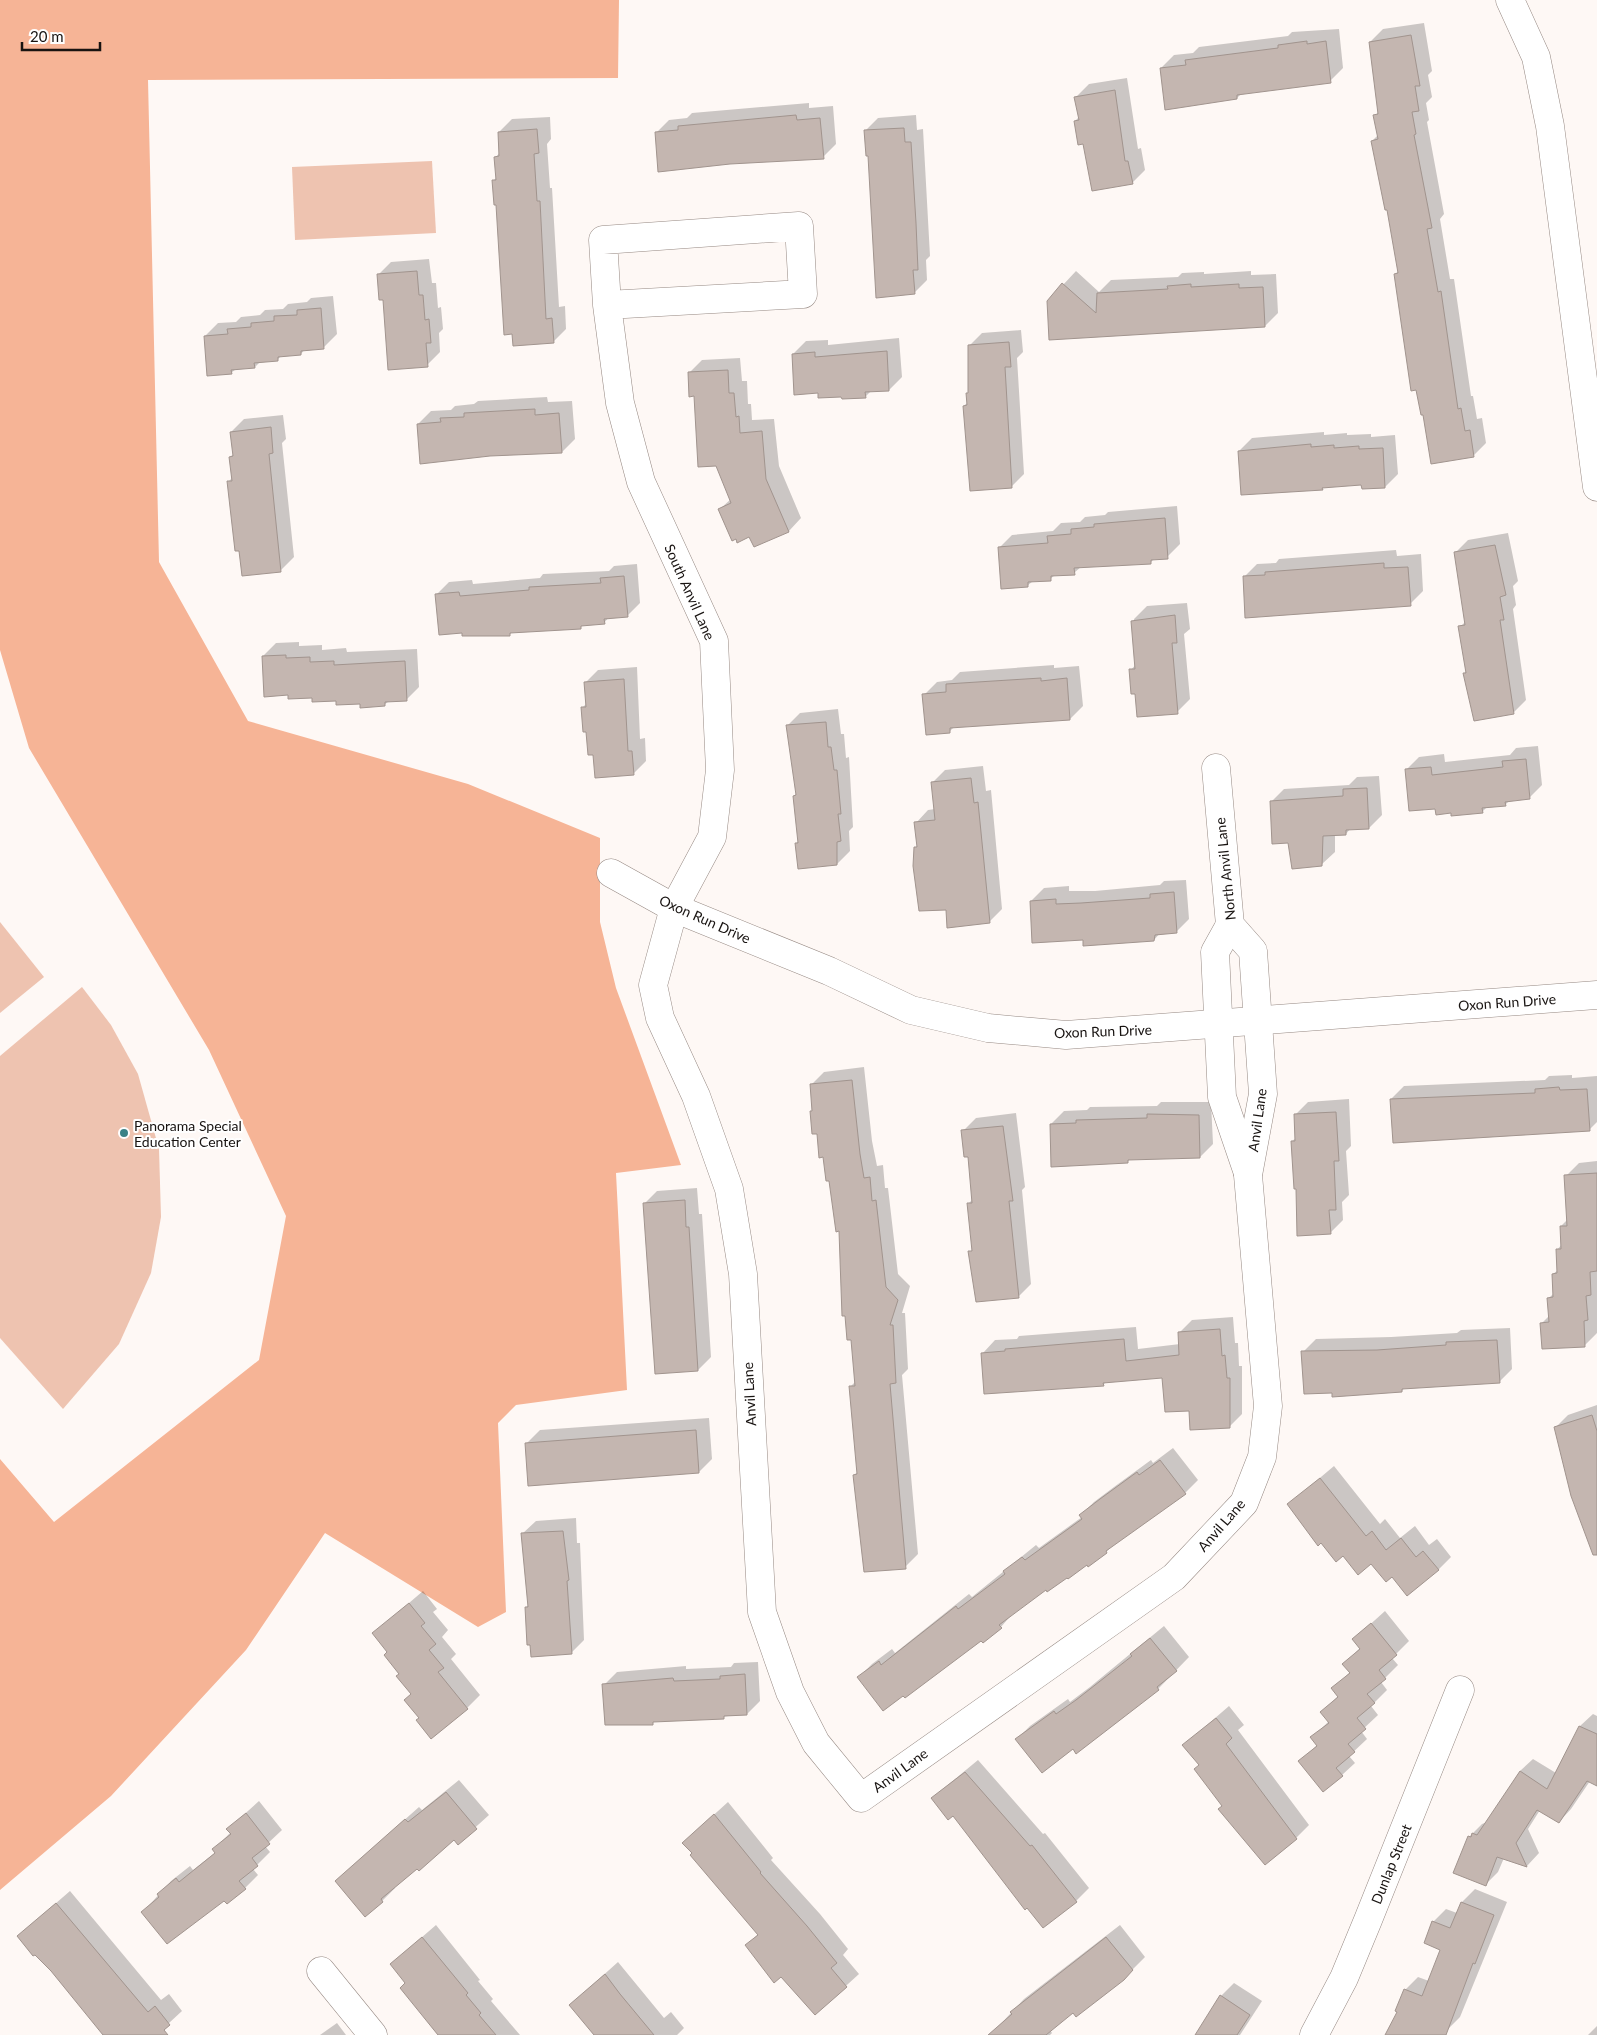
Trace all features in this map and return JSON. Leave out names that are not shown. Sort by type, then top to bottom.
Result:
[{"type":"street","points":[[1510,0],[1536,57],[1550,126],[1597,487]]},
{"type":"street","name":"South Anvil Lane","points":[[607,305],[803,294],[799,226],[603,240],[607,305],[620,403],[641,482],[714,641],[720,770],[712,837],[674,908]]},
{"type":"street","name":"North Anvil Lane","points":[[1216,768],[1230,925],[1253,951],[1258,1022]]},
{"type":"street","name":"Oxon Run Drive","points":[[611,873],[674,908],[829,971],[911,1010],[988,1028],[1066,1035],[1597,995]]},
{"type":"street","name":"Anvil Lane","points":[[674,908],[653,985],[660,1018],[696,1096],[729,1189],[743,1274],[762,1612],[790,1692],[816,1742],[862,1798],[1174,1577],[1244,1503],[1262,1457],[1268,1406],[1248,1175],[1263,1094],[1258,1022]]},
{"type":"street","points":[[1230,925],[1215,952],[1222,1097],[1248,1175]]},
{"type":"street","name":"Dunlap Street","points":[[1314,2035],[1331,2004],[1368,1920],[1460,1690]]},
{"type":"street","points":[[321,1971],[373,2035]]},
{"type":"shaded area","points":[[0,0],[619,0],[618,78],[148,80],[159,562],[248,721],[468,784],[600,838],[600,922],[616,988],[681,1165],[616,1173],[627,1390],[516,1405],[498,1423],[506,1612],[478,1627],[325,1533],[246,1650],[111,1796],[0,1890],[0,1459],[54,1522],[259,1360],[286,1216],[209,1050],[29,748],[0,650]]},
{"type":"shaded area","points":[[432,161],[436,233],[295,240],[292,167]]},
{"type":"shaded area","points":[[0,922],[44,977],[0,1013]]},
{"type":"shaded area","points":[[82,987],[111,1025],[138,1074],[159,1149],[161,1217],[151,1273],[119,1344],[63,1409],[0,1338],[0,1056]]},
{"type":"building","points":[[1411,35],[1420,86],[1415,86],[1419,111],[1412,112],[1416,134],[1414,135],[1432,228],[1427,229],[1438,292],[1441,291],[1458,409],[1461,408],[1465,431],[1470,430],[1474,457],[1431,464],[1423,415],[1421,415],[1416,390],[1411,391],[1394,274],[1398,273],[1387,210],[1385,210],[1371,141],[1378,139],[1373,115],[1378,114],[1369,42]]},
{"type":"building","points":[[1307,41],[1307,44],[1326,41],[1331,83],[1237,95],[1237,99],[1165,110],[1160,68],[1186,65],[1185,60],[1278,48],[1278,45]]},
{"type":"building","points":[[1115,90],[1125,161],[1128,161],[1133,184],[1092,191],[1083,144],[1078,145],[1074,121],[1079,120],[1074,97]]},
{"type":"building","points":[[796,115],[797,120],[820,118],[824,159],[730,164],[658,172],[655,132],[678,130],[678,126]]},
{"type":"building","points":[[904,128],[905,142],[911,142],[918,270],[913,270],[915,294],[876,298],[868,156],[866,156],[864,130]]},
{"type":"building","points":[[537,129],[539,153],[534,154],[537,201],[540,201],[546,319],[552,318],[554,343],[513,346],[512,334],[504,335],[496,205],[494,205],[492,180],[496,180],[494,157],[499,156],[498,132]]},
{"type":"building","points":[[417,271],[419,295],[423,295],[425,320],[429,319],[431,343],[426,343],[428,367],[388,370],[383,300],[379,300],[377,274]]},
{"type":"building","points":[[1062,283],[1096,313],[1097,293],[1168,289],[1167,286],[1191,284],[1191,287],[1239,284],[1239,288],[1263,287],[1265,327],[1049,340],[1047,301]]},
{"type":"building","points":[[321,308],[324,349],[301,351],[301,355],[278,357],[278,361],[254,363],[255,368],[231,370],[232,374],[207,376],[204,336],[228,334],[227,329],[251,327],[251,323],[274,321],[274,316],[297,315],[297,310]]},
{"type":"building","points":[[1009,342],[1011,367],[1005,367],[1012,488],[970,491],[963,406],[967,405],[966,393],[968,393],[968,345]]},
{"type":"building","points":[[887,351],[889,391],[865,392],[866,398],[818,398],[818,393],[794,395],[792,354],[815,352],[815,357]]},
{"type":"building","points":[[728,370],[729,393],[734,393],[736,417],[739,416],[740,433],[762,431],[766,479],[789,532],[754,547],[749,537],[737,543],[736,539],[732,541],[718,509],[731,503],[716,466],[698,467],[694,396],[689,397],[688,372]]},
{"type":"building","points":[[535,409],[535,415],[559,413],[562,453],[490,456],[420,464],[417,424],[441,422],[440,418],[464,417],[464,413]]},
{"type":"building","points":[[271,427],[273,453],[269,454],[281,572],[242,576],[239,551],[235,551],[227,481],[232,481],[229,457],[233,456],[230,432]]},
{"type":"building","points":[[1311,444],[1311,447],[1334,445],[1334,448],[1359,446],[1359,449],[1383,448],[1385,488],[1362,489],[1361,485],[1322,488],[1323,490],[1241,495],[1238,451]]},
{"type":"building","points":[[1165,518],[1168,559],[1151,560],[1151,564],[1074,568],[1075,575],[1051,576],[1051,581],[1028,582],[1028,587],[1001,589],[998,547],[1048,543],[1047,536],[1071,534],[1071,529],[1094,527],[1094,524]]},
{"type":"building","points":[[1495,545],[1506,595],[1500,597],[1504,620],[1500,620],[1514,714],[1474,721],[1463,673],[1466,673],[1458,626],[1465,625],[1454,552]]},
{"type":"building","points":[[1384,563],[1384,568],[1408,567],[1411,606],[1245,618],[1243,576],[1265,575],[1265,572]]},
{"type":"building","points":[[624,576],[628,617],[604,619],[605,624],[581,626],[581,629],[510,633],[510,636],[462,636],[462,633],[439,635],[435,594],[459,592],[460,596],[529,590],[529,587],[601,583],[600,578]]},
{"type":"building","points":[[1175,615],[1177,643],[1172,643],[1178,714],[1137,717],[1135,694],[1131,694],[1129,669],[1135,669],[1131,621]]},
{"type":"building","points":[[286,655],[286,658],[310,657],[310,662],[334,661],[334,665],[405,661],[407,701],[385,702],[385,706],[360,708],[360,704],[336,705],[336,701],[312,702],[312,698],[288,699],[288,695],[264,697],[262,656]]},
{"type":"building","points":[[1041,678],[1041,681],[1067,678],[1070,720],[950,728],[950,733],[926,735],[922,694],[946,692],[946,684]]},
{"type":"building","points":[[624,679],[628,751],[632,751],[634,775],[595,778],[593,755],[588,755],[586,732],[583,732],[581,707],[586,707],[584,682]]},
{"type":"building","points":[[826,722],[828,747],[831,747],[834,770],[837,770],[841,814],[838,814],[841,841],[837,842],[837,865],[798,869],[795,843],[798,843],[793,796],[796,795],[786,725]]},
{"type":"building","points":[[1526,759],[1530,799],[1505,802],[1506,806],[1482,808],[1483,813],[1451,816],[1451,813],[1436,815],[1435,809],[1409,811],[1405,769],[1431,767],[1432,775],[1503,767],[1502,761]]},
{"type":"building","points":[[971,778],[974,803],[978,802],[990,923],[947,928],[946,910],[919,911],[913,866],[914,847],[917,847],[914,822],[935,820],[931,782]]},
{"type":"building","points":[[1367,788],[1369,829],[1346,830],[1346,835],[1323,836],[1322,866],[1292,869],[1288,843],[1272,844],[1270,801],[1343,796],[1343,789]]},
{"type":"building","points":[[1174,892],[1177,933],[1155,935],[1154,941],[1083,946],[1083,940],[1032,943],[1030,901],[1056,899],[1056,904],[1081,903],[1150,898],[1150,894]]},
{"type":"building","points":[[852,1080],[864,1178],[870,1177],[872,1201],[876,1200],[886,1287],[898,1300],[890,1325],[893,1325],[896,1383],[890,1384],[906,1569],[864,1572],[853,1475],[857,1474],[849,1386],[855,1386],[851,1340],[847,1340],[845,1316],[842,1316],[839,1231],[836,1232],[829,1181],[826,1181],[823,1157],[819,1158],[817,1134],[812,1134],[810,1111],[812,1111],[810,1084]]},
{"type":"building","points":[[1559,1087],[1560,1090],[1587,1089],[1590,1131],[1393,1143],[1390,1099],[1535,1093],[1535,1089]]},
{"type":"building","points":[[1336,1112],[1339,1161],[1334,1161],[1336,1210],[1329,1210],[1331,1234],[1297,1236],[1296,1189],[1294,1189],[1291,1141],[1295,1141],[1294,1114]]},
{"type":"building","points":[[1147,1114],[1199,1115],[1200,1158],[1128,1160],[1128,1163],[1051,1167],[1050,1124],[1076,1123],[1076,1120],[1147,1118]]},
{"type":"building","points":[[1003,1126],[1013,1201],[1009,1201],[1019,1298],[976,1302],[968,1251],[972,1251],[967,1203],[972,1203],[968,1157],[964,1157],[961,1130]]},
{"type":"building","points":[[1597,1173],[1597,1271],[1590,1272],[1591,1295],[1586,1296],[1588,1320],[1584,1321],[1585,1347],[1542,1349],[1540,1323],[1549,1322],[1547,1298],[1553,1297],[1552,1274],[1557,1273],[1556,1249],[1561,1249],[1560,1226],[1567,1226],[1564,1175]]},
{"type":"building","points":[[685,1200],[686,1227],[689,1227],[698,1371],[655,1374],[643,1203]]},
{"type":"building","points":[[1220,1329],[1222,1356],[1225,1355],[1227,1378],[1230,1378],[1230,1428],[1190,1430],[1189,1411],[1165,1412],[1162,1378],[1103,1383],[1104,1386],[984,1394],[981,1353],[1005,1351],[1005,1349],[1124,1339],[1126,1361],[1179,1355],[1178,1332]]},
{"type":"building","points":[[1497,1340],[1500,1383],[1402,1389],[1402,1392],[1332,1397],[1332,1393],[1304,1394],[1301,1351],[1377,1350],[1446,1345],[1446,1342]]},
{"type":"building","points":[[1592,1415],[1597,1431],[1597,1555],[1593,1555],[1571,1496],[1554,1427]]},
{"type":"building","points":[[696,1430],[699,1473],[528,1486],[525,1443]]},
{"type":"building","points":[[1160,1460],[1186,1494],[1106,1551],[1107,1553],[1088,1567],[1087,1565],[1047,1592],[1046,1590],[999,1625],[1002,1628],[983,1643],[981,1641],[905,1698],[903,1696],[883,1711],[857,1677],[879,1661],[881,1665],[956,1606],[958,1609],[1005,1574],[1003,1571],[1022,1557],[1025,1560],[1082,1519],[1079,1515],[1100,1499],[1137,1472],[1139,1475]]},
{"type":"building","points":[[1320,1478],[1366,1536],[1372,1531],[1386,1550],[1401,1538],[1416,1557],[1423,1551],[1439,1570],[1407,1596],[1392,1577],[1386,1582],[1371,1564],[1358,1575],[1343,1556],[1336,1562],[1321,1543],[1318,1546],[1287,1504]]},
{"type":"building","points":[[563,1531],[569,1580],[567,1581],[572,1654],[531,1657],[530,1645],[527,1645],[525,1607],[528,1607],[521,1533]]},
{"type":"building","points":[[409,1603],[425,1623],[421,1626],[436,1644],[429,1650],[444,1668],[438,1672],[468,1709],[431,1739],[416,1720],[419,1718],[404,1700],[411,1694],[396,1676],[399,1674],[384,1655],[387,1652],[372,1633]]},
{"type":"building","points":[[1371,1623],[1397,1655],[1379,1670],[1386,1679],[1367,1694],[1375,1703],[1357,1718],[1366,1729],[1348,1744],[1355,1752],[1336,1768],[1343,1776],[1323,1792],[1298,1761],[1317,1746],[1310,1737],[1329,1723],[1320,1712],[1338,1697],[1331,1688],[1350,1673],[1342,1664],[1360,1649],[1352,1639]]},
{"type":"building","points":[[1150,1638],[1177,1671],[1157,1687],[1159,1690],[1076,1754],[1073,1749],[1042,1773],[1015,1739],[1054,1711],[1056,1714],[1076,1700],[1132,1656],[1130,1654]]},
{"type":"building","points":[[745,1674],[747,1715],[724,1716],[724,1719],[653,1722],[653,1725],[605,1725],[602,1684],[673,1678],[674,1681],[720,1679],[720,1676]]},
{"type":"building","points":[[1216,1718],[1232,1738],[1226,1744],[1297,1839],[1265,1865],[1218,1809],[1222,1806],[1194,1769],[1199,1765],[1182,1745]]},
{"type":"building","points":[[1579,1726],[1597,1734],[1597,1786],[1587,1781],[1559,1823],[1537,1810],[1516,1843],[1527,1867],[1497,1857],[1486,1886],[1453,1873],[1468,1836],[1471,1837],[1472,1833],[1477,1835],[1520,1771],[1547,1789]]},
{"type":"building","points":[[965,1772],[1030,1846],[1032,1845],[1077,1902],[1043,1928],[1027,1908],[1025,1910],[953,1816],[948,1820],[931,1798]]},
{"type":"building","points":[[446,1792],[477,1829],[458,1845],[454,1840],[419,1871],[417,1869],[381,1899],[383,1902],[365,1917],[335,1881],[405,1819],[408,1822]]},
{"type":"building","points":[[246,1813],[270,1844],[252,1858],[258,1866],[239,1881],[246,1889],[227,1904],[224,1901],[167,1944],[141,1912],[159,1897],[157,1894],[176,1878],[179,1882],[215,1853],[212,1849],[231,1834],[226,1829]]},
{"type":"building","points":[[714,1814],[760,1873],[837,1963],[831,1968],[847,1987],[815,2015],[781,1977],[774,1983],[745,1945],[758,1935],[682,1843]]},
{"type":"building","points":[[1461,1902],[1494,1915],[1475,1964],[1473,1963],[1446,2035],[1385,2035],[1397,2012],[1395,2011],[1404,1989],[1422,1996],[1440,1950],[1424,1943],[1432,1921],[1450,1928]]},
{"type":"building","points":[[56,1903],[148,2012],[155,2006],[170,2025],[164,2030],[168,2035],[103,2035],[51,1971],[35,1955],[33,1956],[17,1936]]},
{"type":"building","points":[[422,1937],[468,1993],[466,1995],[481,2013],[479,2015],[496,2035],[438,2035],[400,1988],[405,1983],[390,1964]]},
{"type":"building","points":[[1106,1937],[1133,1970],[1124,1980],[1076,2017],[1073,2013],[1046,2035],[988,2035],[1012,2014],[1010,2012]]},
{"type":"building","points":[[605,1974],[654,2035],[594,2035],[569,2005]]},
{"type":"building","points":[[1220,1995],[1250,2015],[1237,2035],[1195,2035]]},
{"type":"place","name":"Panorama Special Education Center","points":[[124,1133]]}]
